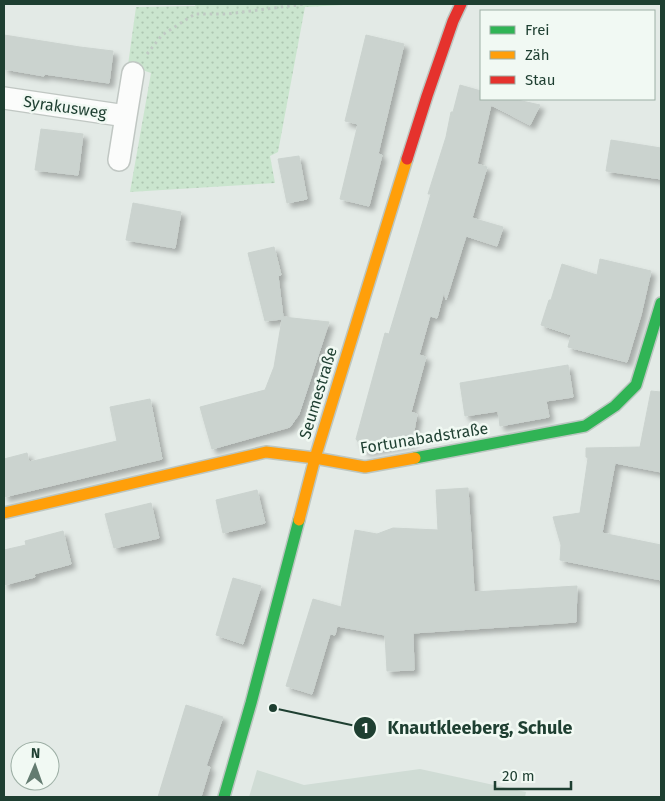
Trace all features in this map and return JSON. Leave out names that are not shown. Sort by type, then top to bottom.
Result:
[{"type":"street","name":"Seumestraße","points":[[224,797],[315,458],[426,96],[461,4]]},
{"type":"street","name":"Syrakusweg","points":[[119,160],[133,73]]},
{"type":"street","name":"Syrakusweg","points":[[4,98],[126,116]]},
{"type":"street","name":"Fortunabadstraße","points":[[4,513],[266,452],[365,467],[585,426],[615,406],[636,385],[661,303]]},
{"type":"path","points":[[133,73],[162,35],[196,14],[228,14],[305,4]]},
{"type":"shaded area","points":[[420,769],[526,792],[525,797],[249,797],[257,770],[304,785]]},
{"type":"green space","points":[[196,4],[363,4],[305,7],[278,152],[270,156],[275,183],[130,192],[151,73],[128,65],[136,7],[195,6]]},
{"type":"building","points":[[4,35],[113,51],[109,83],[44,74],[44,76],[4,69]]},
{"type":"building","points":[[366,35],[404,44],[378,154],[382,155],[369,206],[340,199],[358,124],[345,121]]},
{"type":"building","points":[[460,85],[480,91],[480,100],[518,100],[540,105],[530,125],[491,105],[477,164],[487,167],[472,218],[503,227],[497,246],[466,236],[446,300],[444,291],[437,318],[430,316],[419,355],[426,357],[411,412],[417,414],[412,442],[365,451],[356,439],[385,333],[389,334],[431,194],[428,194],[446,137],[451,112],[453,112]]},
{"type":"building","points":[[41,129],[83,134],[78,175],[35,170]]},
{"type":"building","points":[[611,140],[661,148],[661,179],[606,171]]},
{"type":"building","points":[[299,156],[307,199],[287,203],[278,159]]},
{"type":"building","points":[[133,203],[181,212],[175,248],[126,240]]},
{"type":"building","points":[[274,247],[281,275],[278,276],[283,317],[329,322],[299,414],[290,427],[212,449],[200,407],[265,390],[274,367],[282,319],[265,321],[248,253]]},
{"type":"building","points":[[600,259],[651,271],[641,315],[627,362],[568,347],[571,335],[541,325],[562,264],[597,275]]},
{"type":"building","points":[[568,365],[573,397],[546,401],[549,417],[500,426],[498,411],[465,416],[460,383]]},
{"type":"building","points":[[651,391],[661,392],[661,472],[615,463],[602,533],[661,545],[661,580],[560,560],[561,545],[553,517],[580,513],[588,458],[586,457],[586,448],[640,447]]},
{"type":"building","points":[[150,399],[162,459],[4,497],[4,459],[27,453],[29,462],[117,441],[110,407]]},
{"type":"building","points":[[468,488],[474,592],[577,586],[576,622],[413,633],[414,670],[387,671],[385,635],[337,626],[335,635],[330,634],[312,694],[286,686],[313,599],[341,607],[355,530],[377,534],[393,528],[438,530],[436,490]]},
{"type":"building","points":[[257,490],[265,523],[223,533],[216,500]]},
{"type":"building","points":[[151,503],[159,538],[114,548],[105,514]]},
{"type":"building","points":[[63,531],[71,564],[34,574],[35,577],[4,585],[4,550],[26,545],[25,541]]},
{"type":"building","points":[[233,578],[261,586],[243,644],[216,635]]},
{"type":"building","points":[[186,705],[223,717],[206,766],[210,767],[201,797],[158,797]]},
{"type":"traffic: fast","points":[[415,458],[585,426],[615,406],[636,385],[661,303]]},
{"type":"traffic: fast","points":[[224,797],[299,520]]},
{"type":"traffic: slow","points":[[299,520],[315,458],[407,159]]},
{"type":"traffic: slow","points":[[4,513],[266,452],[365,467],[415,458]]},
{"type":"traffic: jam","points":[[407,159],[453,21],[461,4]]},
{"type":"place","name":"Knautkleeberg, Schule","points":[[273,708]]}]
